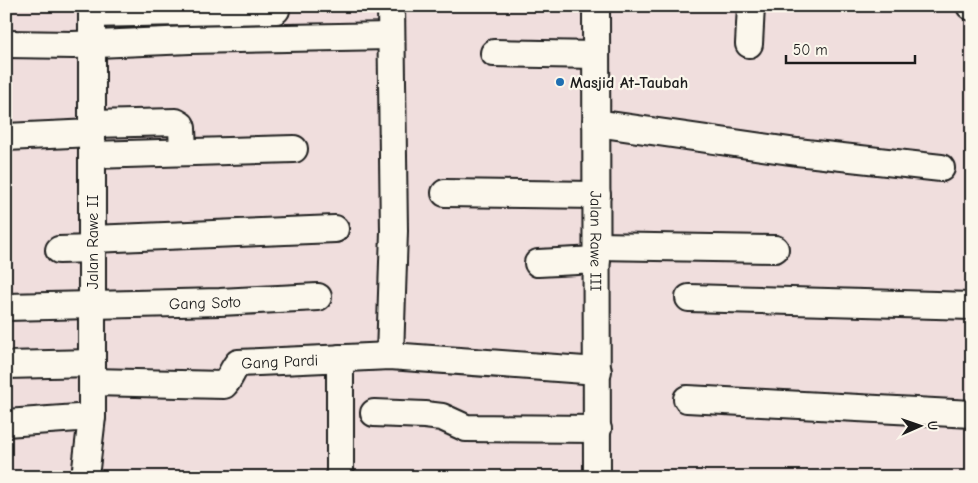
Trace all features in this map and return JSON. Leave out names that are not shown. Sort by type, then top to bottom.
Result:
[{"type":"street","points":[[390,356],[394,231],[391,6]]},
{"type":"street","name":"Jalan Rawe III","points":[[596,6],[597,477]]},
{"type":"street","points":[[749,44],[751,6]]},
{"type":"street","points":[[92,10],[260,9]]},
{"type":"street","name":"Jalan Rawe II","points":[[85,477],[92,417],[92,10]]},
{"type":"street","points":[[6,44],[92,44],[199,39],[390,36]]},
{"type":"street","points":[[494,53],[596,56]]},
{"type":"street","points":[[6,137],[92,137],[176,122],[182,128],[183,152],[294,149]]},
{"type":"street","points":[[596,123],[797,152],[941,168]]},
{"type":"street","points":[[445,193],[597,195]]},
{"type":"street","points":[[59,250],[92,244],[335,229]]},
{"type":"street","points":[[538,263],[597,253],[775,249]]},
{"type":"street","name":"Gang Soto","points":[[6,307],[220,302],[318,297]]},
{"type":"street","points":[[689,298],[972,306]]},
{"type":"street","name":"Gang Pardi","points":[[92,373],[224,385],[238,363],[390,356],[598,371]]},
{"type":"street","points":[[340,358],[340,477]]},
{"type":"street","points":[[6,365],[92,373]]},
{"type":"street","points":[[687,399],[972,414]]},
{"type":"street","points":[[374,413],[442,417],[466,428],[598,429]]},
{"type":"street","points":[[6,423],[92,417]]},
{"type":"place","name":"Masjid At-Taubah","points":[[560,82]]}]
